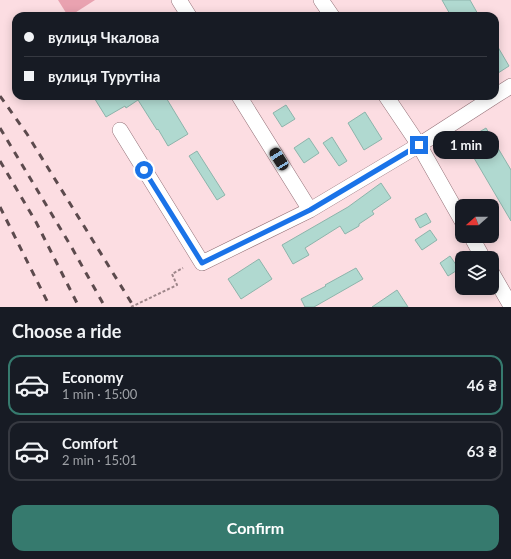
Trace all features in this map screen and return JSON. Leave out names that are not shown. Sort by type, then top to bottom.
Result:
[{"type":"street","points":[[179,0],[186,12]]},
{"type":"street","points":[[321,0],[329,12]]},
{"type":"street","points":[[499,94],[511,86]]},
{"type":"street","points":[[241,100],[310,210]]},
{"type":"street","points":[[389,100],[419,145],[455,209]]},
{"type":"street","points":[[120,130],[202,263],[310,210],[419,145],[489,100]]},
{"type":"street","points":[[499,285],[511,306]]},
{"type":"path","points":[[131,307],[177,284],[172,274],[183,268]]},
{"type":"shaded area","points":[[58,0],[95,0],[76,12],[66,12]]},
{"type":"building","points":[[442,0],[470,0],[477,12],[449,12]]},
{"type":"building","points":[[499,49],[509,66],[499,72]]},
{"type":"building","points":[[95,100],[138,100],[126,108],[125,106],[106,117]]},
{"type":"building","points":[[138,100],[167,100],[188,134],[168,146],[158,129],[157,130]]},
{"type":"building","points":[[286,105],[295,119],[282,127],[273,113]]},
{"type":"building","points":[[365,112],[382,139],[364,150],[348,123]]},
{"type":"building","points":[[486,128],[511,170],[511,221],[499,199],[464,141]]},
{"type":"building","points":[[332,137],[347,161],[339,166],[323,143]]},
{"type":"building","points":[[309,138],[319,153],[304,163],[294,148]]},
{"type":"building","points":[[197,151],[225,195],[217,200],[189,156]]},
{"type":"building","points":[[381,183],[391,198],[372,211],[374,214],[359,224],[359,226],[345,234],[340,226],[305,248],[309,255],[293,264],[282,245],[348,207]]},
{"type":"building","points":[[426,213],[431,222],[420,228],[415,219]]},
{"type":"building","points":[[430,230],[437,240],[422,250],[415,240]]},
{"type":"building","points":[[450,256],[455,263],[455,272],[448,276],[440,263]]},
{"type":"building","points":[[259,259],[272,279],[241,299],[228,279]]},
{"type":"building","points":[[356,268],[363,279],[314,307],[305,307],[301,299]]},
{"type":"building","points":[[397,290],[408,307],[372,307]]},
{"type":"railway","points":[[0,96],[27,134],[134,307]]},
{"type":"railway","points":[[0,128],[72,248],[105,307]]},
{"type":"railway","points":[[0,161],[36,222],[79,307]]},
{"type":"railway","points":[[0,207],[50,307]]},
{"type":"route","points":[[144,170],[202,263],[310,210],[419,145]]}]
